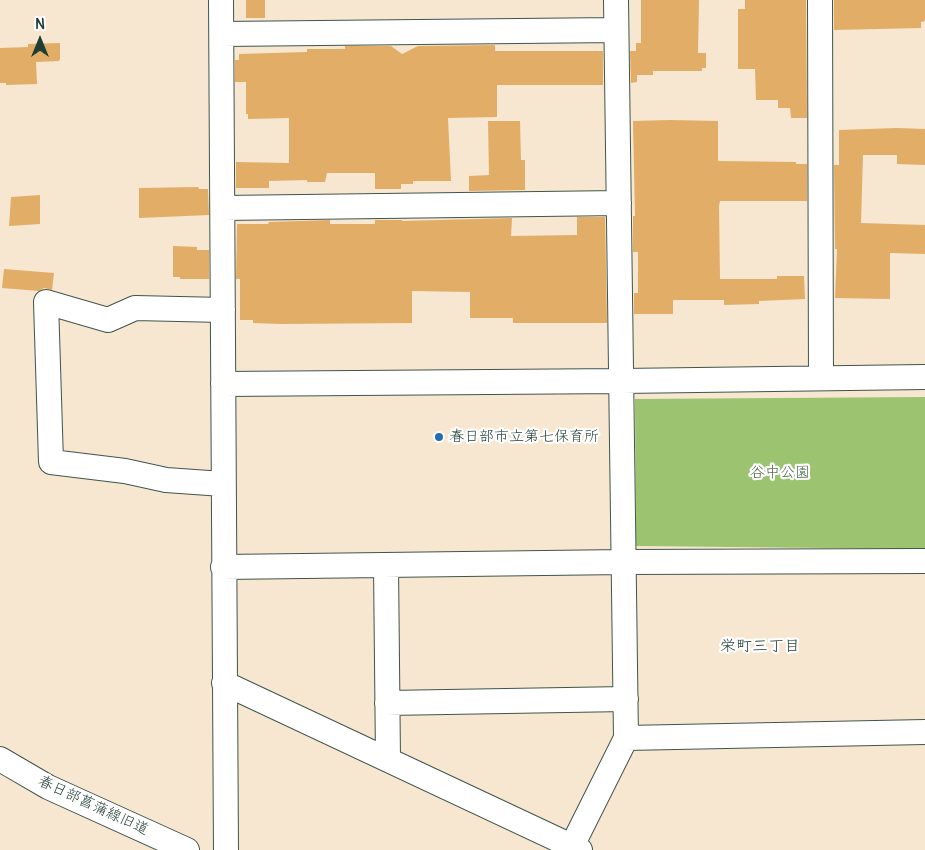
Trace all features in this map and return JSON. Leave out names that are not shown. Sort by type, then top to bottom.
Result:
[{"type":"street","points":[[220,0],[222,34],[223,568],[226,850]]},
{"type":"street","points":[[224,683],[576,848],[626,738],[616,0]]},
{"type":"street","points":[[820,0],[821,378]]},
{"type":"street","points":[[222,34],[616,30]]},
{"type":"street","points":[[223,208],[619,203]]},
{"type":"street","points":[[223,310],[135,308],[108,320],[46,302],[51,462],[125,471],[166,480],[223,484]]},
{"type":"street","points":[[223,384],[925,377]]},
{"type":"street","points":[[223,568],[624,562],[925,561]]},
{"type":"street","points":[[386,565],[388,760]]},
{"type":"street","points":[[387,703],[626,699]]},
{"type":"street","points":[[626,738],[925,732]]},
{"type":"street","name":"春日部菖蒲線旧道","points":[[0,759],[48,786],[187,850]]},
{"type":"green space","name":"谷中公園","points":[[925,397],[925,549],[636,546],[635,399]]},
{"type":"building","points":[[246,0],[265,0],[265,18],[246,18]]},
{"type":"building","points":[[641,0],[699,0],[698,53],[706,53],[706,68],[702,68],[702,71],[653,71],[653,75],[637,75],[637,82],[631,83],[630,51],[636,51],[636,43],[641,43]]},
{"type":"building","points":[[745,0],[806,0],[807,118],[791,118],[790,108],[778,108],[778,100],[756,100],[755,69],[738,69],[738,9],[745,9]]},
{"type":"building","points":[[834,0],[925,0],[925,21],[921,22],[921,28],[834,30]]},
{"type":"building","points":[[60,43],[59,61],[36,62],[37,84],[6,85],[6,83],[0,83],[0,48],[28,47],[28,44]]},
{"type":"building","points":[[495,45],[495,51],[603,51],[603,85],[497,85],[497,117],[448,118],[451,181],[413,181],[413,184],[401,184],[401,189],[375,189],[375,173],[327,173],[325,182],[307,182],[307,180],[269,181],[269,188],[236,188],[236,162],[289,163],[289,118],[248,119],[248,114],[246,114],[246,82],[235,82],[235,60],[239,60],[239,54],[307,52],[307,49],[345,49],[345,46],[391,46],[402,54],[418,46]]},
{"type":"building","points":[[488,121],[520,121],[521,160],[525,160],[525,190],[469,191],[469,176],[489,175]]},
{"type":"building","points":[[633,121],[718,121],[718,161],[796,162],[796,164],[807,164],[807,201],[720,201],[719,206],[720,279],[777,279],[777,276],[804,276],[805,299],[759,301],[759,304],[724,305],[724,300],[673,300],[673,314],[634,314],[634,293],[638,293],[638,252],[633,252],[633,216],[635,216]]},
{"type":"building","points":[[925,129],[925,165],[897,164],[897,155],[863,155],[861,223],[925,225],[925,254],[890,253],[890,299],[835,298],[837,249],[835,249],[834,165],[839,165],[839,130]]},
{"type":"building","points":[[198,187],[199,189],[208,189],[209,215],[139,218],[139,188]]},
{"type":"building","points":[[40,195],[40,224],[9,226],[11,197]]},
{"type":"building","points":[[577,217],[605,217],[607,323],[513,323],[513,318],[470,318],[470,292],[412,291],[412,323],[280,324],[253,323],[253,320],[240,320],[240,279],[236,279],[237,224],[330,220],[330,224],[375,224],[375,220],[512,218],[511,236],[577,235]]},
{"type":"building","points":[[173,246],[197,247],[197,250],[209,250],[209,279],[180,279],[180,277],[173,277]]},
{"type":"building","points":[[4,269],[54,273],[52,290],[44,288],[39,291],[2,288]]},
{"type":"place","name":"春日部市立第七保育所","points":[[439,437]]},
{"type":"district","name":"栄町三丁目","points":[[760,647]]}]
